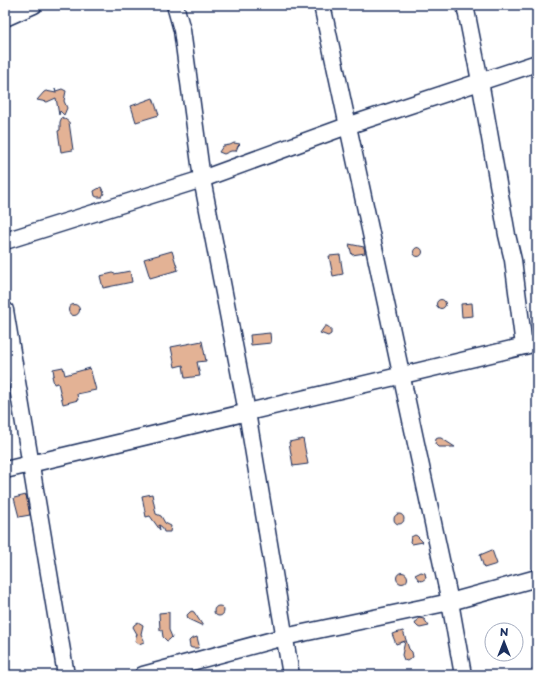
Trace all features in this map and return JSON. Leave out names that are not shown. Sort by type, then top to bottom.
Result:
[{"type":"street","points":[[5,18],[34,5]]},
{"type":"street","points":[[175,5],[182,30],[202,179],[247,412],[291,675]]},
{"type":"street","points":[[322,5],[450,602],[463,675]]},
{"type":"street","points":[[5,470],[530,344],[507,235],[465,5]]},
{"type":"street","points":[[5,241],[202,179],[347,126],[537,63]]},
{"type":"street","points":[[5,310],[66,675]]},
{"type":"street","points":[[143,675],[284,637],[450,602],[537,578]]},
{"type":"building","points":[[55,89],[56,91],[62,89],[66,91],[64,101],[67,108],[64,115],[60,111],[59,115],[56,98],[47,102],[37,100],[46,91],[56,93]]},
{"type":"building","points":[[153,98],[159,115],[136,122],[131,106]]},
{"type":"building","points":[[62,117],[69,122],[73,150],[61,152],[58,131],[60,130],[60,122]]},
{"type":"building","points":[[234,143],[240,144],[236,151],[231,151],[224,154],[219,152],[223,146]]},
{"type":"building","points":[[101,187],[104,193],[102,197],[95,196],[94,191]]},
{"type":"building","points":[[349,244],[364,247],[365,253],[352,255]]},
{"type":"building","points":[[416,248],[420,248],[422,252],[420,256],[416,256],[414,254],[414,250]]},
{"type":"building","points":[[172,251],[178,270],[150,278],[144,259]]},
{"type":"building","points":[[340,255],[343,274],[333,276],[329,256]]},
{"type":"building","points":[[130,271],[132,282],[103,288],[100,276]]},
{"type":"building","points":[[439,300],[443,300],[445,304],[443,308],[439,308],[437,306],[437,302]]},
{"type":"building","points":[[472,303],[473,316],[462,317],[461,304]]},
{"type":"building","points":[[74,304],[78,306],[80,310],[78,314],[74,316],[70,314],[68,310],[70,306]]},
{"type":"building","points":[[325,326],[331,329],[331,334],[328,336],[320,333]]},
{"type":"building","points":[[270,333],[271,343],[251,345],[250,335]]},
{"type":"building","points":[[202,341],[206,361],[197,362],[200,376],[185,378],[183,365],[175,367],[171,347]]},
{"type":"building","points":[[63,367],[65,375],[90,368],[96,390],[77,394],[78,400],[63,404],[58,383],[54,384],[52,376],[54,375],[53,369]]},
{"type":"building","points":[[441,438],[455,447],[438,447],[435,444],[436,439]]},
{"type":"building","points":[[303,439],[308,464],[293,466],[289,442]]},
{"type":"building","points":[[152,494],[156,514],[161,516],[165,523],[171,526],[170,532],[164,532],[162,527],[159,525],[160,530],[150,516],[146,517],[142,496]]},
{"type":"building","points":[[26,495],[30,515],[19,517],[14,498]]},
{"type":"building","points":[[399,514],[404,519],[399,524],[394,519]]},
{"type":"building","points":[[415,535],[423,542],[412,544],[410,542],[411,537]]},
{"type":"building","points":[[492,550],[497,564],[484,568],[480,555]]},
{"type":"building","points":[[421,572],[425,573],[426,578],[422,581],[415,575]]},
{"type":"building","points":[[400,573],[404,573],[406,574],[406,582],[400,583],[397,580],[397,576]]},
{"type":"building","points":[[217,606],[221,606],[223,607],[223,615],[217,616],[214,613],[214,609]]},
{"type":"building","points":[[192,611],[203,626],[188,619],[187,615]]},
{"type":"building","points":[[169,612],[169,630],[172,637],[167,641],[163,637],[162,630],[160,630],[159,613]]},
{"type":"building","points":[[419,618],[424,619],[429,626],[418,627],[415,624]]},
{"type":"building","points":[[138,622],[143,625],[141,634],[144,640],[144,642],[139,644],[135,641],[137,634],[133,627]]},
{"type":"building","points":[[403,631],[413,657],[407,661],[404,660],[402,655],[405,641],[396,644],[392,634]]},
{"type":"building","points":[[197,637],[199,645],[198,648],[190,647],[189,641]]}]
